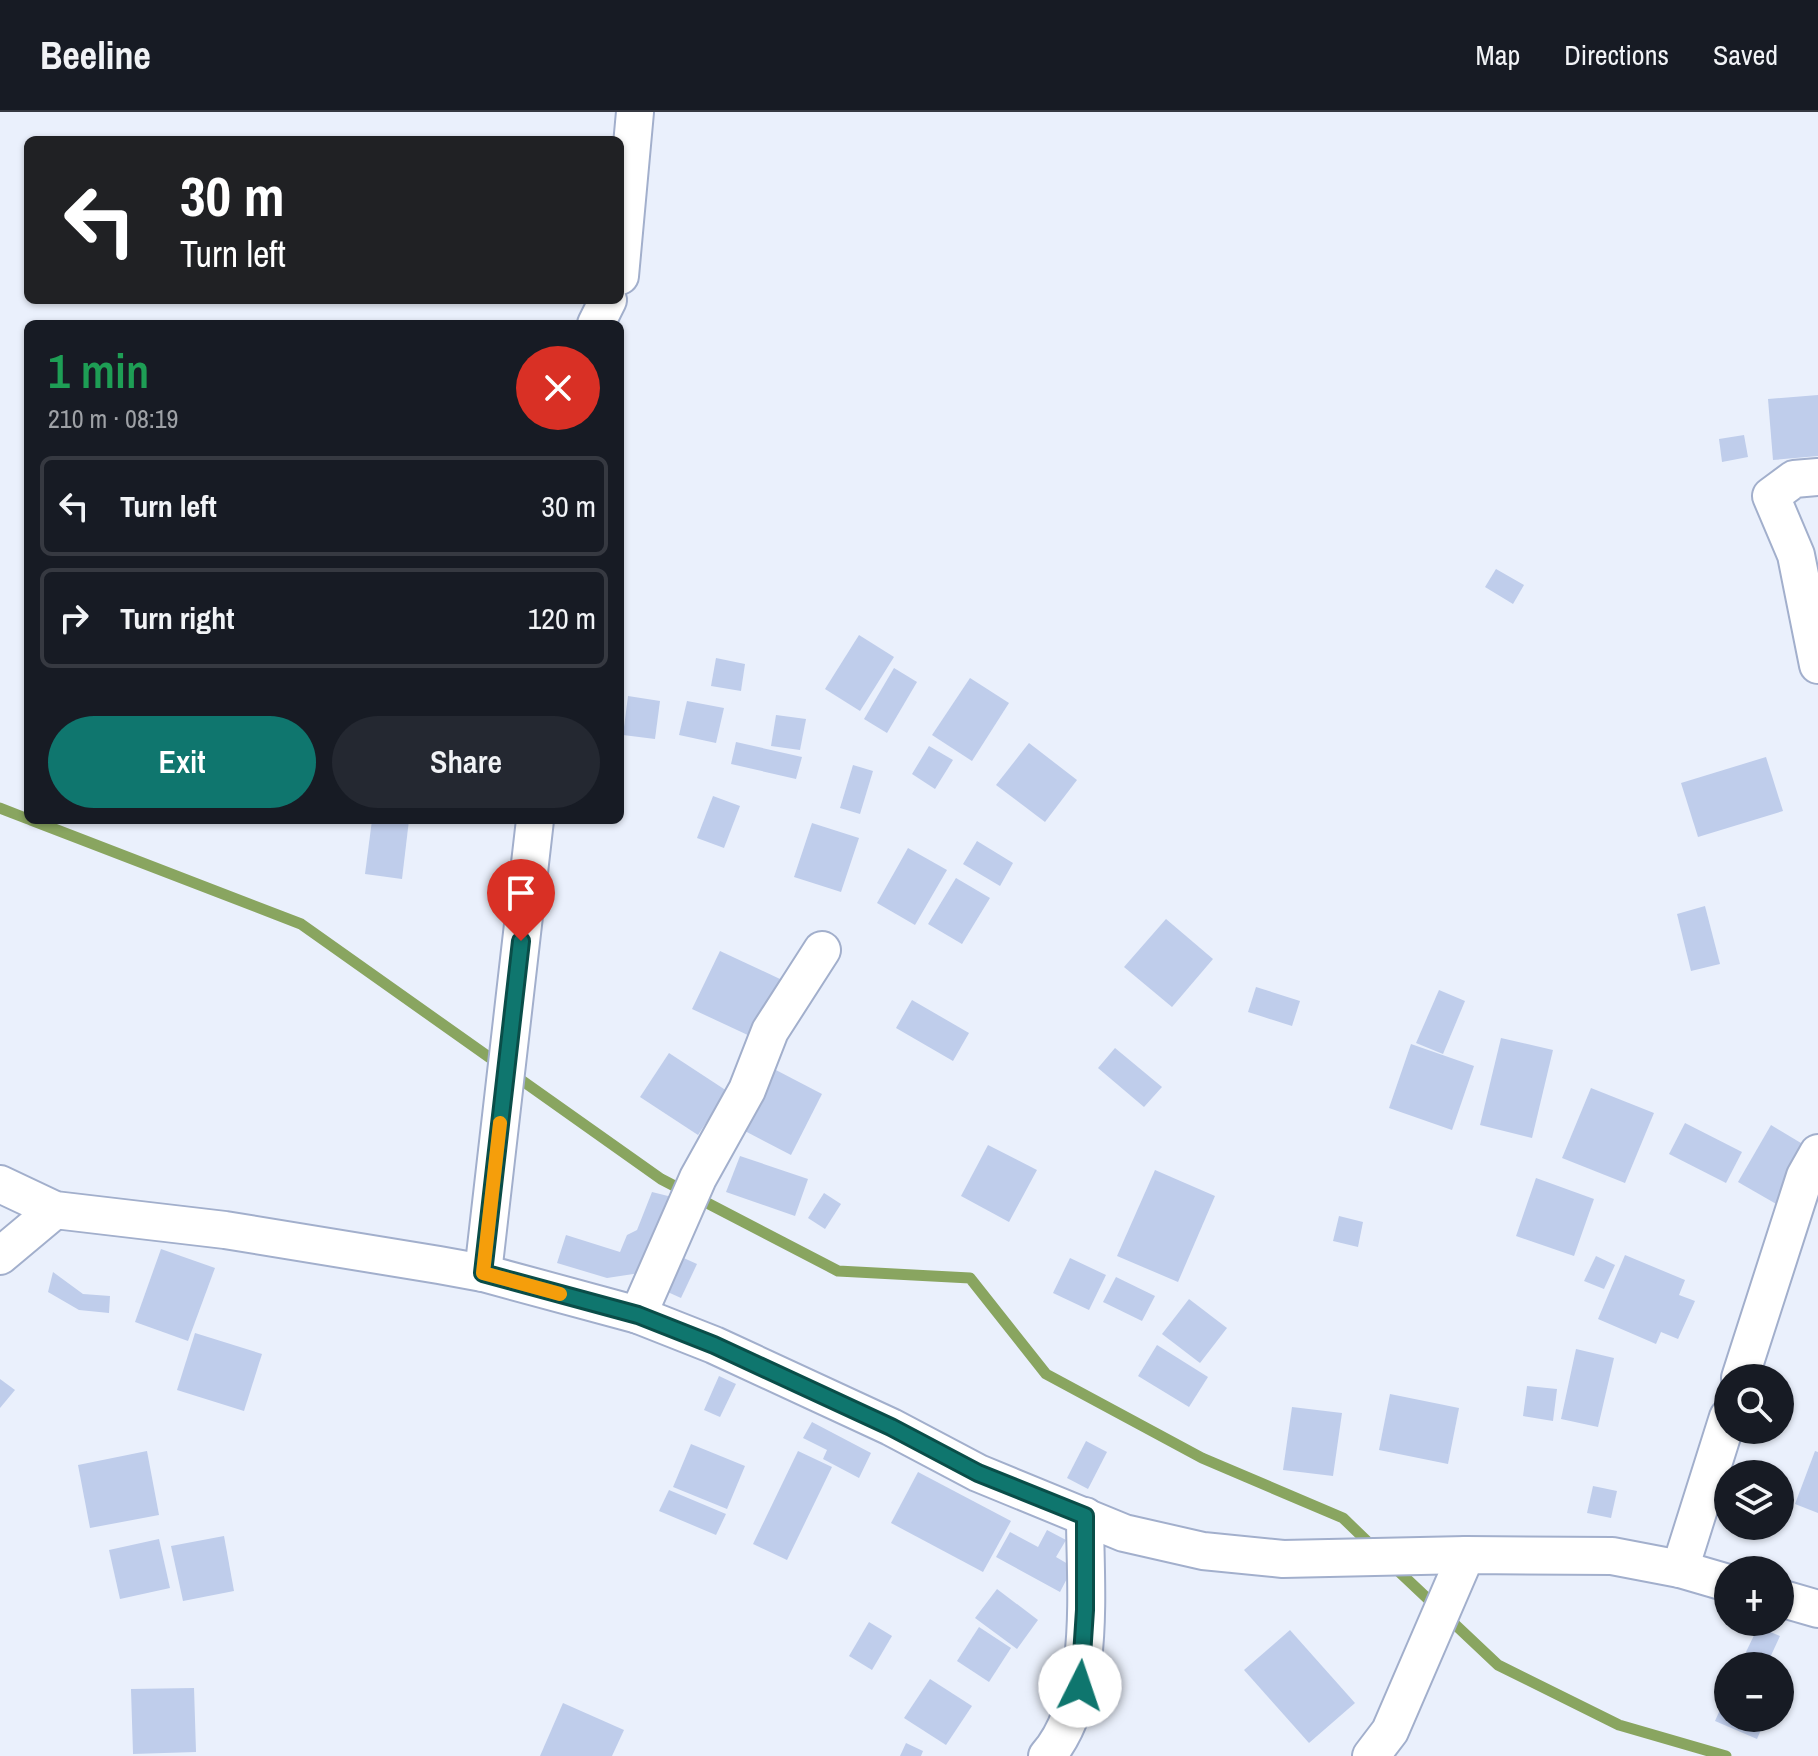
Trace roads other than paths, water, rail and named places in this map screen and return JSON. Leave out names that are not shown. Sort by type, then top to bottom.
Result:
[{"type":"street","points":[[624,232],[635,112]]},
{"type":"street","points":[[1818,477],[1794,479],[1771,496],[1796,555],[1818,665]]},
{"type":"street","points":[[483,1273],[535,824]]},
{"type":"street","points":[[638,1315],[698,1178],[747,1090],[770,1031],[822,950]]},
{"type":"street","points":[[1745,1364],[1805,1176],[1818,1153]]},
{"type":"street","points":[[0,1184],[55,1210],[225,1230],[483,1273],[638,1315],[714,1345],[878,1420],[978,1473],[1124,1533],[1203,1551],[1283,1559],[1612,1556],[1714,1579]]},
{"type":"street","points":[[0,1256],[55,1210]]},
{"type":"street","points":[[1680,1569],[1719,1444]]},
{"type":"street","points":[[1047,1756],[1069,1719],[1080,1686],[1085,1610],[1085,1516]]},
{"type":"street","points":[[1371,1756],[1390,1731],[1466,1555]]},
{"type":"street","points":[[1794,1602],[1818,1609]]},
{"type":"waterway","points":[[0,808],[24,817]]},
{"type":"waterway","points":[[41,824],[301,924],[661,1179],[838,1271],[970,1278],[1046,1374],[1202,1458],[1343,1518],[1374,1548]]},
{"type":"waterway","points":[[1393,1566],[1498,1665],[1619,1725],[1726,1756]]}]
